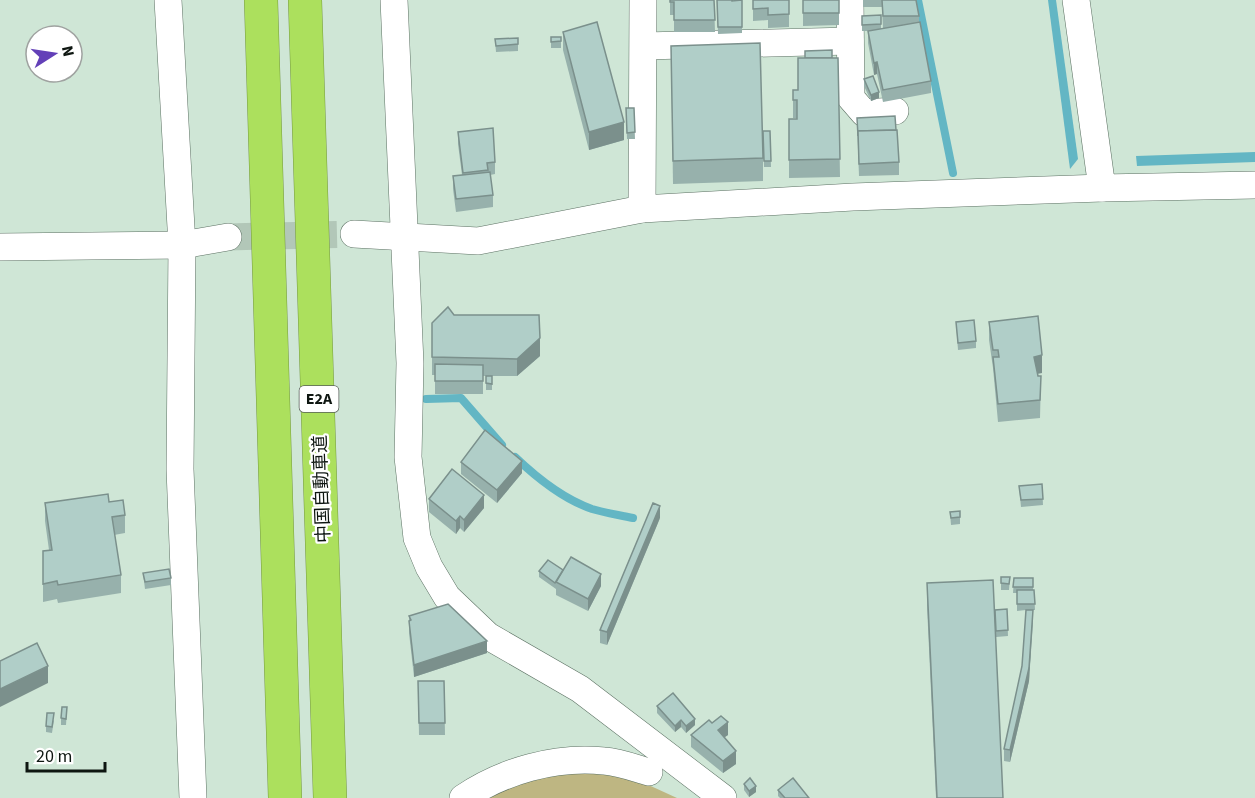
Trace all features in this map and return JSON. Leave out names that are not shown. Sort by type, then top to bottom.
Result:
[{"type":"highway","name":"E2A","points":[[261,0],[285,798]]},
{"type":"highway","name":"中国自動車道","points":[[305,0],[330,798]]},
{"type":"street","points":[[168,0],[182,245],[180,469],[193,798]]},
{"type":"street","points":[[393,0],[410,363],[408,457],[417,538],[429,567],[447,597],[488,636],[580,689],[723,798]]},
{"type":"street","points":[[642,209],[643,0]]},
{"type":"street","points":[[850,0],[851,98],[864,113],[895,111]]},
{"type":"street","points":[[1076,0],[1102,188]]},
{"type":"street","points":[[644,46],[850,41]]},
{"type":"street","points":[[354,234],[478,241],[642,209],[853,197],[1255,185]]},
{"type":"street","points":[[0,247],[182,245],[228,237]]},
{"type":"street","points":[[463,798],[506,775],[550,763],[604,761],[649,772]]},
{"type":"shaded area","points":[[568,771],[631,777],[677,798],[483,798],[501,789]]},
{"type":"water","points":[[1048,0],[1056,0],[1078,159],[1070,169]]},
{"type":"water","points":[[1255,152],[1255,162],[1137,166],[1136,156]]},
{"type":"building","points":[[670,0],[714,0],[715,20],[674,20],[674,2]]},
{"type":"building","points":[[717,0],[742,0],[742,27],[718,27]]},
{"type":"building","points":[[753,0],[789,0],[789,14],[768,15],[768,8],[753,9]]},
{"type":"building","points":[[803,0],[839,0],[839,13],[803,13]]},
{"type":"building","points":[[882,0],[916,0],[919,16],[883,16]]},
{"type":"building","points":[[881,15],[881,24],[862,25],[862,16]]},
{"type":"building","points":[[597,22],[624,122],[589,132],[563,32]]},
{"type":"building","points":[[920,22],[931,81],[883,90],[877,62],[874,63],[868,31]]},
{"type":"building","points":[[551,37],[561,37],[561,41],[551,42]]},
{"type":"building","points":[[518,38],[518,44],[496,46],[495,39]]},
{"type":"building","points":[[760,43],[763,158],[673,161],[671,46]]},
{"type":"building","points":[[832,50],[832,58],[805,58],[805,51]]},
{"type":"building","points":[[798,58],[838,58],[840,159],[789,160],[789,119],[797,119],[797,100],[793,100],[793,90],[798,90]]},
{"type":"building","points":[[873,76],[879,92],[871,95],[864,79]]},
{"type":"building","points":[[626,108],[634,108],[635,132],[627,133]]},
{"type":"building","points":[[895,116],[896,130],[858,131],[858,136],[857,118]]},
{"type":"building","points":[[493,128],[495,162],[487,163],[488,170],[463,173],[458,132]]},
{"type":"building","points":[[897,130],[899,162],[859,164],[858,131]]},
{"type":"building","points":[[763,131],[770,131],[771,161],[764,161]]},
{"type":"building","points":[[490,172],[493,195],[456,199],[453,176]]},
{"type":"building","points":[[448,307],[454,315],[539,315],[540,338],[517,359],[432,357],[432,323]]},
{"type":"building","points":[[1038,316],[1042,355],[1034,357],[1038,376],[1041,376],[1040,400],[998,404],[993,357],[999,357],[998,350],[993,350],[989,322]]},
{"type":"building","points":[[974,320],[976,341],[958,343],[956,322]]},
{"type":"building","points":[[435,364],[483,365],[483,381],[435,381]]},
{"type":"building","points":[[486,376],[492,376],[492,384],[486,383]]},
{"type":"building","points":[[485,430],[522,461],[497,490],[461,462]]},
{"type":"building","points":[[452,469],[484,495],[464,520],[460,516],[456,521],[429,499]]},
{"type":"building","points":[[1042,484],[1043,499],[1021,500],[1019,486]]},
{"type":"building","points":[[108,494],[109,502],[123,500],[125,515],[112,517],[121,575],[58,585],[57,581],[43,584],[43,551],[52,550],[45,503]]},
{"type":"building","points":[[653,503],[660,506],[607,632],[600,630]]},
{"type":"building","points":[[960,511],[960,517],[951,518],[950,512]]},
{"type":"building","points":[[571,557],[601,574],[588,599],[556,582]]},
{"type":"building","points":[[548,560],[563,570],[555,583],[539,571]]},
{"type":"building","points":[[169,569],[171,578],[145,582],[143,573]]},
{"type":"building","points":[[1001,577],[1010,577],[1009,584],[1001,583]]},
{"type":"building","points":[[1014,578],[1033,578],[1033,587],[1013,587]]},
{"type":"building","points":[[993,580],[1003,798],[937,798],[927,583]]},
{"type":"building","points":[[1017,590],[1034,590],[1035,604],[1017,604]]},
{"type":"building","points":[[448,604],[487,641],[414,665],[409,616]]},
{"type":"building","points":[[1007,609],[1008,630],[996,631],[995,610]]},
{"type":"building","points":[[1026,610],[1033,610],[1029,668],[1010,750],[1004,749],[1022,666]]},
{"type":"building","points":[[37,643],[48,666],[0,689],[0,661]]},
{"type":"building","points":[[418,681],[444,681],[445,723],[419,723]]},
{"type":"building","points":[[673,693],[695,719],[686,726],[681,720],[675,726],[657,706]]},
{"type":"building","points":[[62,707],[67,707],[66,719],[61,718]]},
{"type":"building","points":[[47,713],[54,713],[52,727],[46,726]]},
{"type":"building","points":[[721,716],[728,722],[718,730],[736,751],[723,761],[691,735],[709,720],[712,723]]},
{"type":"building","points":[[750,778],[756,786],[749,791],[744,784]]},
{"type":"building","points":[[793,778],[809,798],[785,798],[778,790]]},
{"type":"waterway","points":[[918,0],[953,173]]},
{"type":"waterway","points":[[426,399],[461,398],[502,445]]},
{"type":"waterway","points":[[515,457],[541,480],[571,500],[592,509],[633,518]]},
{"type":"tunnel","points":[[228,237],[354,234]]}]
